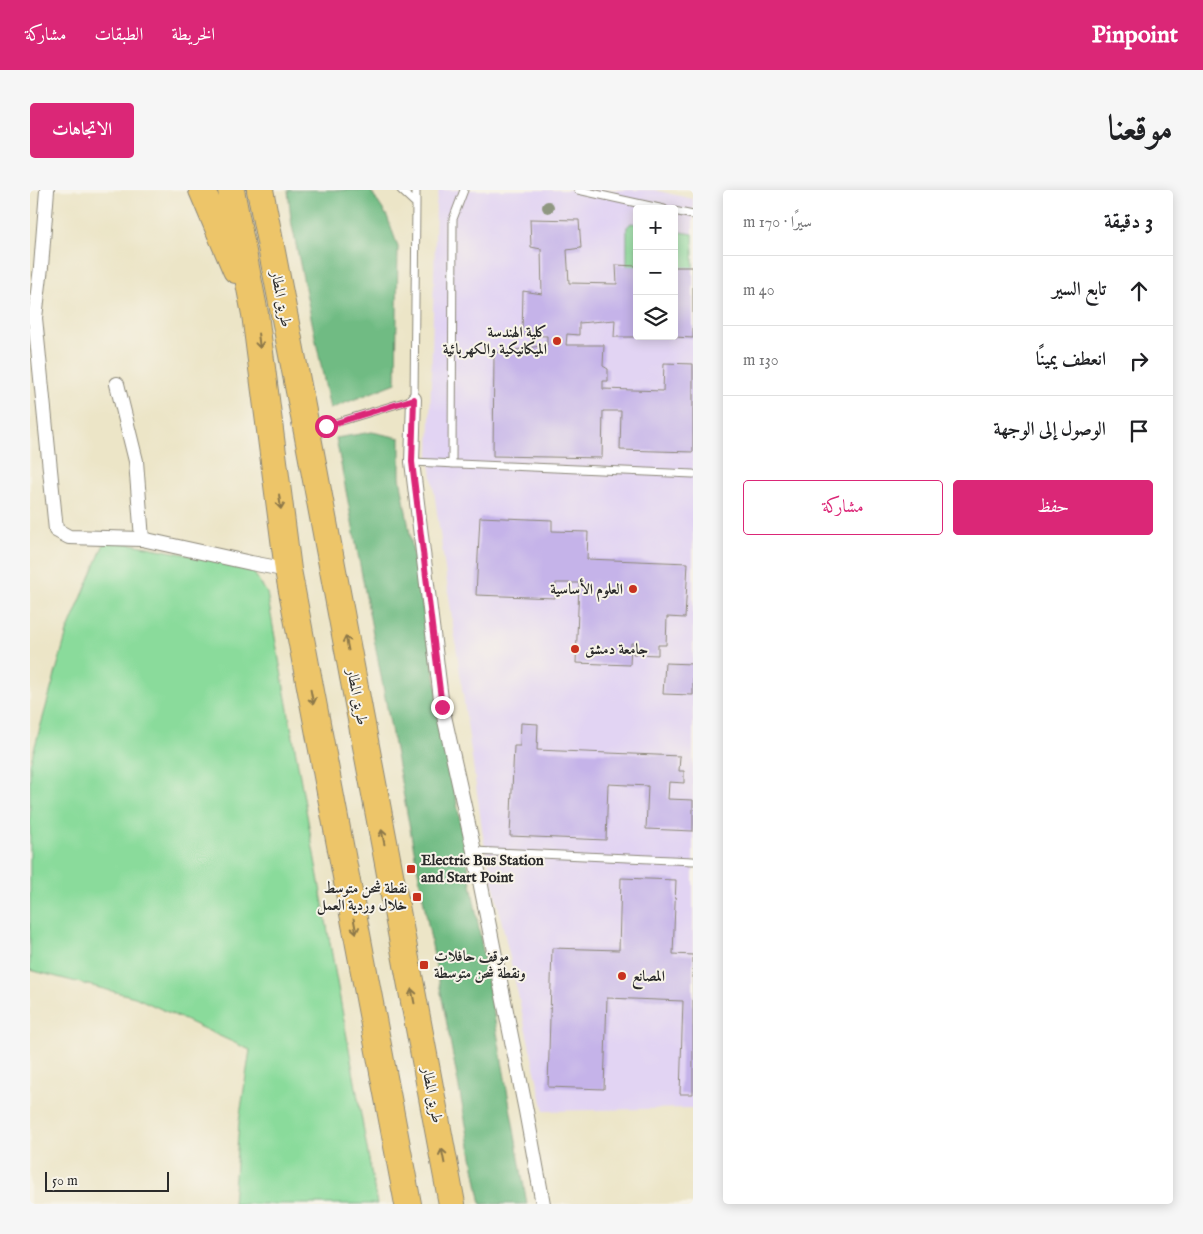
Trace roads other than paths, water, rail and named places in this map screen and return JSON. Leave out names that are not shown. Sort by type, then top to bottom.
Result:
[{"type":"highway","points":[[202,190],[255,314]]},
{"type":"highway","name":"طريق المطار","points":[[231,190],[255,314],[288,570],[408,1204]]},
{"type":"highway","name":"طريق المطار","points":[[260,190],[452,1204]]},
{"type":"highway","points":[[267,228],[269,190]]},
{"type":"street","points":[[47,190],[41,267],[33,318],[56,530],[69,537],[142,539],[288,570]]},
{"type":"street","points":[[117,384],[136,461],[142,539]]},
{"type":"street","points":[[414,399],[412,462],[442,707],[474,851],[543,1204]]},
{"type":"lane","points":[[401,190],[416,204]]},
{"type":"lane","points":[[307,432],[414,399],[416,190]]},
{"type":"lane","points":[[452,464],[453,219],[464,190]]},
{"type":"lane","points":[[578,190],[646,205]]},
{"type":"lane","points":[[678,212],[693,215]]},
{"type":"lane","points":[[412,462],[693,474]]},
{"type":"lane","points":[[474,851],[693,861]]},
{"type":"place","name":"كلية الهندسة الميكانيكية والكهربائية","points":[[557,341]]},
{"type":"place","name":"العلوم الأساسية","points":[[633,589]]},
{"type":"place","name":"جامعة دمشق","points":[[575,649]]},
{"type":"place","name":"Electric Bus Station and Start Point","points":[[411,869]]},
{"type":"place","name":"نقطة شحن متوسط خلال وردية العمل","points":[[417,897]]},
{"type":"place","name":"موقف حافلات ونقطة شحن متوسطة","points":[[424,965]]},
{"type":"place","name":"المصانع","points":[[622,976]]}]
